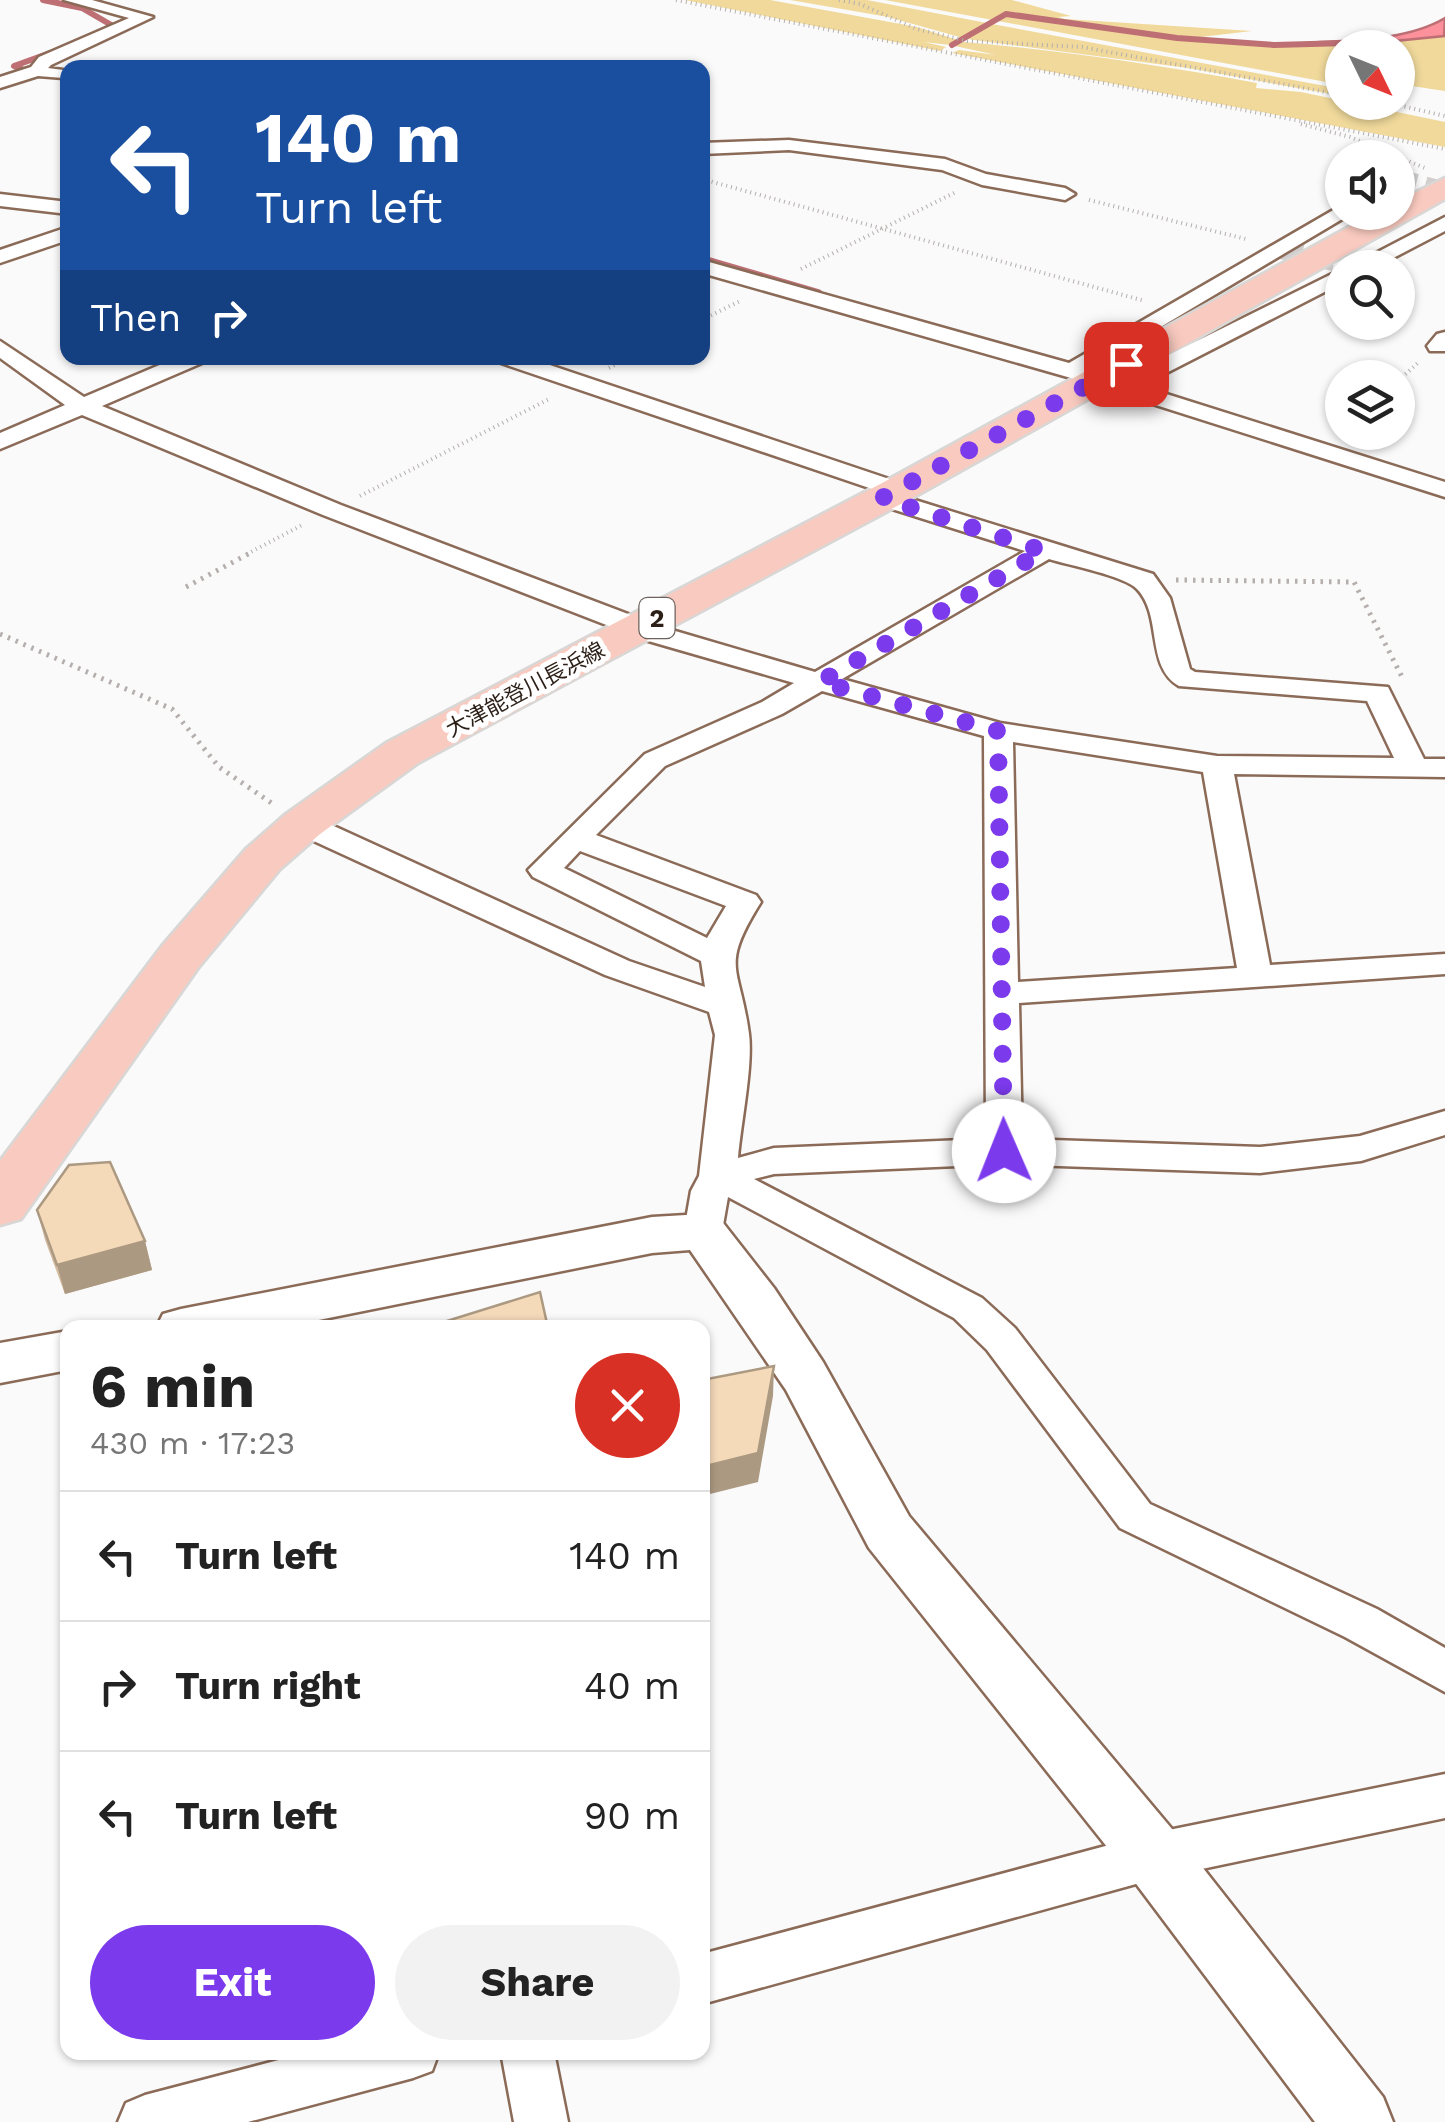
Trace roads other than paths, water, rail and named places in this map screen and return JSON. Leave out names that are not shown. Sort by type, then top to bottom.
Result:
[{"type":"main road","name":"大津能登川長浜線","points":[[0,1204],[180,957],[263,859],[303,824],[402,753],[1098,380],[1436,178]]},
{"type":"street","points":[[0,83],[32,72],[45,61],[145,17],[72,0]]},
{"type":"street","points":[[32,72],[60,76]]},
{"type":"street","points":[[710,148],[789,146],[944,164],[982,179],[1065,194]]},
{"type":"street","points":[[10,201],[60,188]]},
{"type":"street","points":[[10,201],[60,207]]},
{"type":"street","points":[[1098,380],[1078,366],[1325,221]]},
{"type":"street","points":[[1391,250],[1445,222]]},
{"type":"street","points":[[0,256],[60,236]]},
{"type":"street","points":[[710,268],[1098,380],[1445,490]]},
{"type":"street","points":[[1098,380],[1325,282]]},
{"type":"street","points":[[0,348],[82,406],[332,510],[640,628],[820,682],[998,731],[1218,765],[1445,768]]},
{"type":"street","points":[[0,442],[178,365]]},
{"type":"street","points":[[530,365],[1044,551],[1144,580],[1158,598],[1176,673],[1208,684],[1378,693],[1413,767]]},
{"type":"street","points":[[717,956],[544,870],[655,760],[772,708],[1044,551]]},
{"type":"street","points":[[998,731],[1004,1151]]},
{"type":"street","points":[[1218,765],[1255,977]]},
{"type":"street","points":[[303,824],[526,929],[618,968],[724,1006]]},
{"type":"street","points":[[575,838],[746,902],[724,934],[717,956],[732,1035],[718,1176],[710,1191],[704,1231],[746,1283],[858,1470],[888,1532],[1154,1856],[1358,2122]]},
{"type":"street","points":[[526,929],[575,888]]},
{"type":"street","points":[[1001,994],[1445,964]]},
{"type":"street","points":[[718,1176],[774,1161],[1004,1151],[1260,1160],[1361,1148],[1445,1123]]},
{"type":"street","points":[[718,1176],[968,1308],[1000,1339],[1135,1516],[1361,1624],[1445,1672]]},
{"type":"street","points":[[221,1320],[652,1234],[704,1231]]},
{"type":"street","points":[[0,1363],[60,1352]]},
{"type":"street","points":[[710,1977],[1154,1856],[1445,1796]]},
{"type":"street","points":[[145,2122],[383,2060]]},
{"type":"street","points":[[528,2060],[540,2122]]},
{"type":"waterway","points":[[43,0],[82,8],[113,26],[104,30]]},
{"type":"waterway","points":[[952,45],[1006,14],[1177,38],[1274,45],[1325,44]]},
{"type":"waterway","points":[[34,74],[14,66],[50,53]]},
{"type":"waterway","points":[[710,261],[818,293]]},
{"type":"tunnel","points":[[1415,183],[1445,191]]},
{"type":"tunnel","points":[[1281,248],[1325,258]]}]
